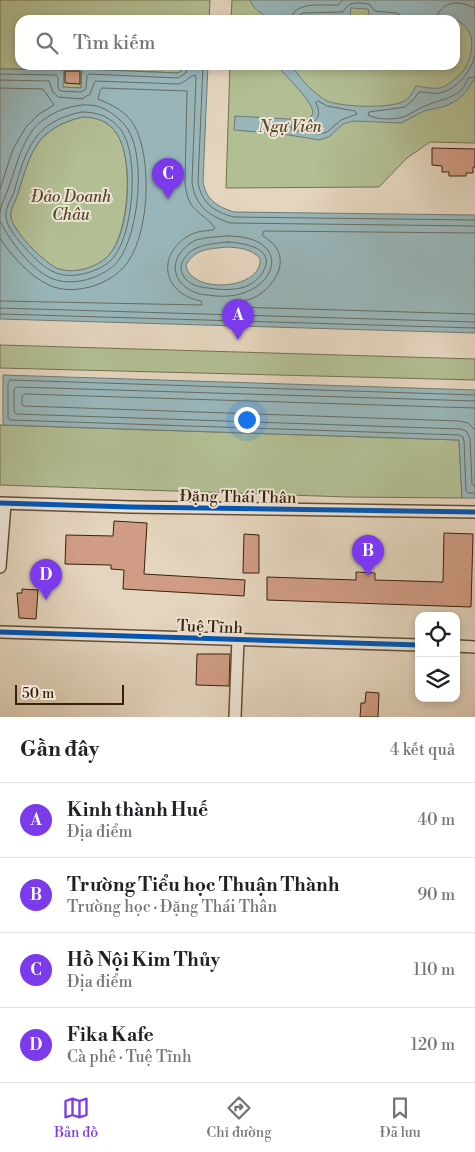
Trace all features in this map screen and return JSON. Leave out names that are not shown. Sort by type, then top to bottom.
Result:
[{"type":"street","name":"Đặng Thái Thân","points":[[2,503],[131,507],[475,512]]},
{"type":"street","points":[[0,566],[2,503]]},
{"type":"street","name":"Tuệ Tĩnh","points":[[0,632],[415,645]]},
{"type":"street","points":[[235,717],[238,639]]},
{"type":"street","points":[[460,646],[475,647]]},
{"type":"green space","points":[[0,0],[210,0],[209,15],[15,15],[15,69],[0,69]]},
{"type":"green space","name":"Ngự Viên","points":[[232,0],[475,0],[475,143],[430,142],[407,158],[379,187],[226,188],[230,70],[460,70],[460,15],[231,15]]},
{"type":"green space","points":[[63,70],[83,70],[81,88],[62,87]]},
{"type":"green space","points":[[107,70],[182,70],[178,73]]},
{"type":"green space","name":"Đảo Doanh Châu","points":[[82,117],[102,121],[117,134],[126,160],[127,196],[121,230],[116,245],[109,255],[92,267],[70,271],[55,268],[37,254],[16,229],[11,215],[27,165],[38,144],[54,128]]},
{"type":"green space","points":[[0,345],[475,359],[475,380],[0,368]]},
{"type":"green space","points":[[0,425],[459,440],[462,498],[347,497],[0,485]]},
{"type":"water","points":[[250,0],[475,0],[475,78],[459,99],[446,106],[424,111],[401,123],[353,121],[343,124],[329,137],[319,140],[234,130],[235,116],[307,120],[313,114],[304,96],[281,70],[296,70],[307,85],[327,101],[343,105],[366,106],[398,104],[410,96],[416,86],[443,87],[458,76],[468,62],[472,43],[469,32],[460,22],[460,15],[369,15],[368,9],[351,8],[350,15],[264,15],[256,10]]},
{"type":"water","points":[[0,69],[64,70],[63,87],[81,88],[82,70],[178,73],[182,70],[208,70],[203,182],[210,198],[223,208],[234,212],[475,215],[475,333],[0,319]],"holes":[[[82,117],[92,118],[110,126],[117,134],[122,145],[126,160],[127,177],[127,196],[122,230],[116,245],[104,260],[84,269],[63,270],[48,263],[25,240],[13,223],[11,218],[12,209],[27,165],[45,135],[67,122]],[[215,248],[238,248],[253,253],[260,258],[258,269],[251,277],[226,285],[200,281],[190,275],[186,265],[199,252]]]},
{"type":"water","points":[[3,375],[475,390],[475,498],[462,498],[459,440],[3,425]]},
{"type":"building","points":[[65,71],[80,71],[80,84],[65,83]]},
{"type":"building","points":[[432,148],[475,149],[473,173],[466,173],[466,176],[449,176],[449,172],[442,172],[442,166],[432,165]]},
{"type":"building","points":[[114,521],[147,523],[144,574],[245,580],[244,596],[123,589],[124,570],[111,569],[111,565],[65,564],[66,535],[113,536]]},
{"type":"building","points":[[444,533],[473,534],[471,607],[267,600],[267,577],[356,580],[356,572],[375,573],[375,580],[443,582]]},
{"type":"building","points":[[244,534],[259,535],[259,573],[243,573]]},
{"type":"building","points":[[22,589],[38,590],[36,619],[19,618],[17,593],[22,593]]},
{"type":"building","points":[[197,654],[230,654],[229,686],[196,685]]},
{"type":"building","points":[[366,692],[379,693],[378,717],[360,717],[361,703],[365,703]]},
{"type":"cycle path","points":[[0,503],[131,507],[475,512]]},
{"type":"cycle path","points":[[0,632],[415,645]]},
{"type":"place","name":"Hồ Nội Kim Thủy","points":[[168,199]]},
{"type":"place","name":"Kinh thành Huế","points":[[238,340]]},
{"type":"place","name":"Trường Tiểu học Thuận Thành","points":[[368,576]]},
{"type":"place","name":"Fika Kafe","points":[[46,600]]}]
